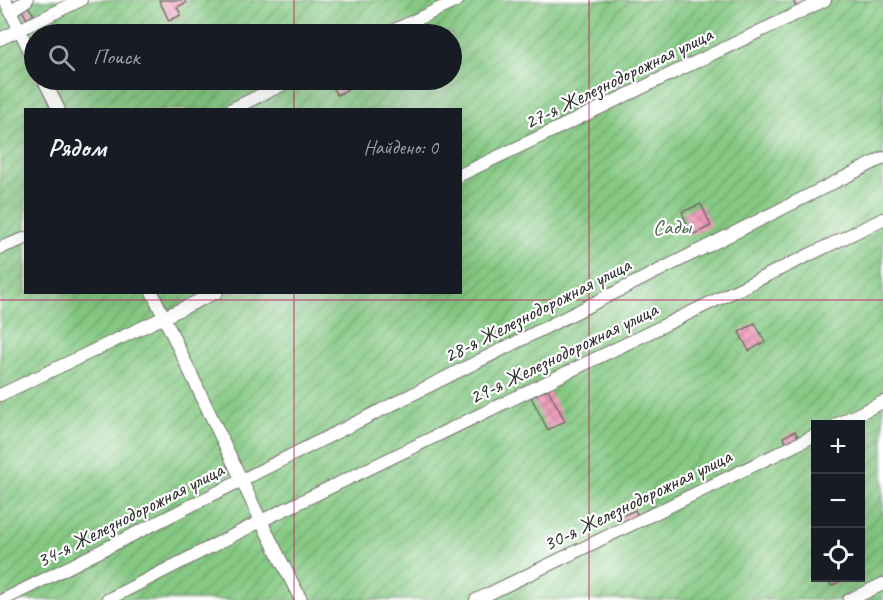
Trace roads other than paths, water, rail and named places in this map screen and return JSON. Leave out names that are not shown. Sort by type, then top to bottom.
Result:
[{"type":"street","points":[[24,39],[7,6],[27,0]]},
{"type":"street","points":[[32,24],[81,0]]},
{"type":"street","points":[[407,24],[458,0]]},
{"type":"street","name":"27-я Железнодорожная улица","points":[[462,174],[825,0]]},
{"type":"street","points":[[0,39],[24,28]]},
{"type":"street","points":[[49,90],[58,108]]},
{"type":"street","points":[[234,108],[271,90]]},
{"type":"street","name":"28-я Железнодорожная улица","points":[[242,481],[883,158]]},
{"type":"street","name":"29-я Железнодорожная улица","points":[[107,600],[261,521],[883,219]]},
{"type":"street","points":[[0,248],[24,239]]},
{"type":"street","points":[[153,294],[301,600]]},
{"type":"street","points":[[0,395],[213,294]]},
{"type":"street","points":[[845,420],[883,402]]},
{"type":"street","name":"30-я Железнодорожная улица","points":[[476,600],[811,437]]},
{"type":"street","name":"34-я Железнодорожная улица","points":[[3,600],[242,481]]},
{"type":"street","points":[[849,600],[883,584]]},
{"type":"park label","name":"Сады","points":[[672,227]]}]
